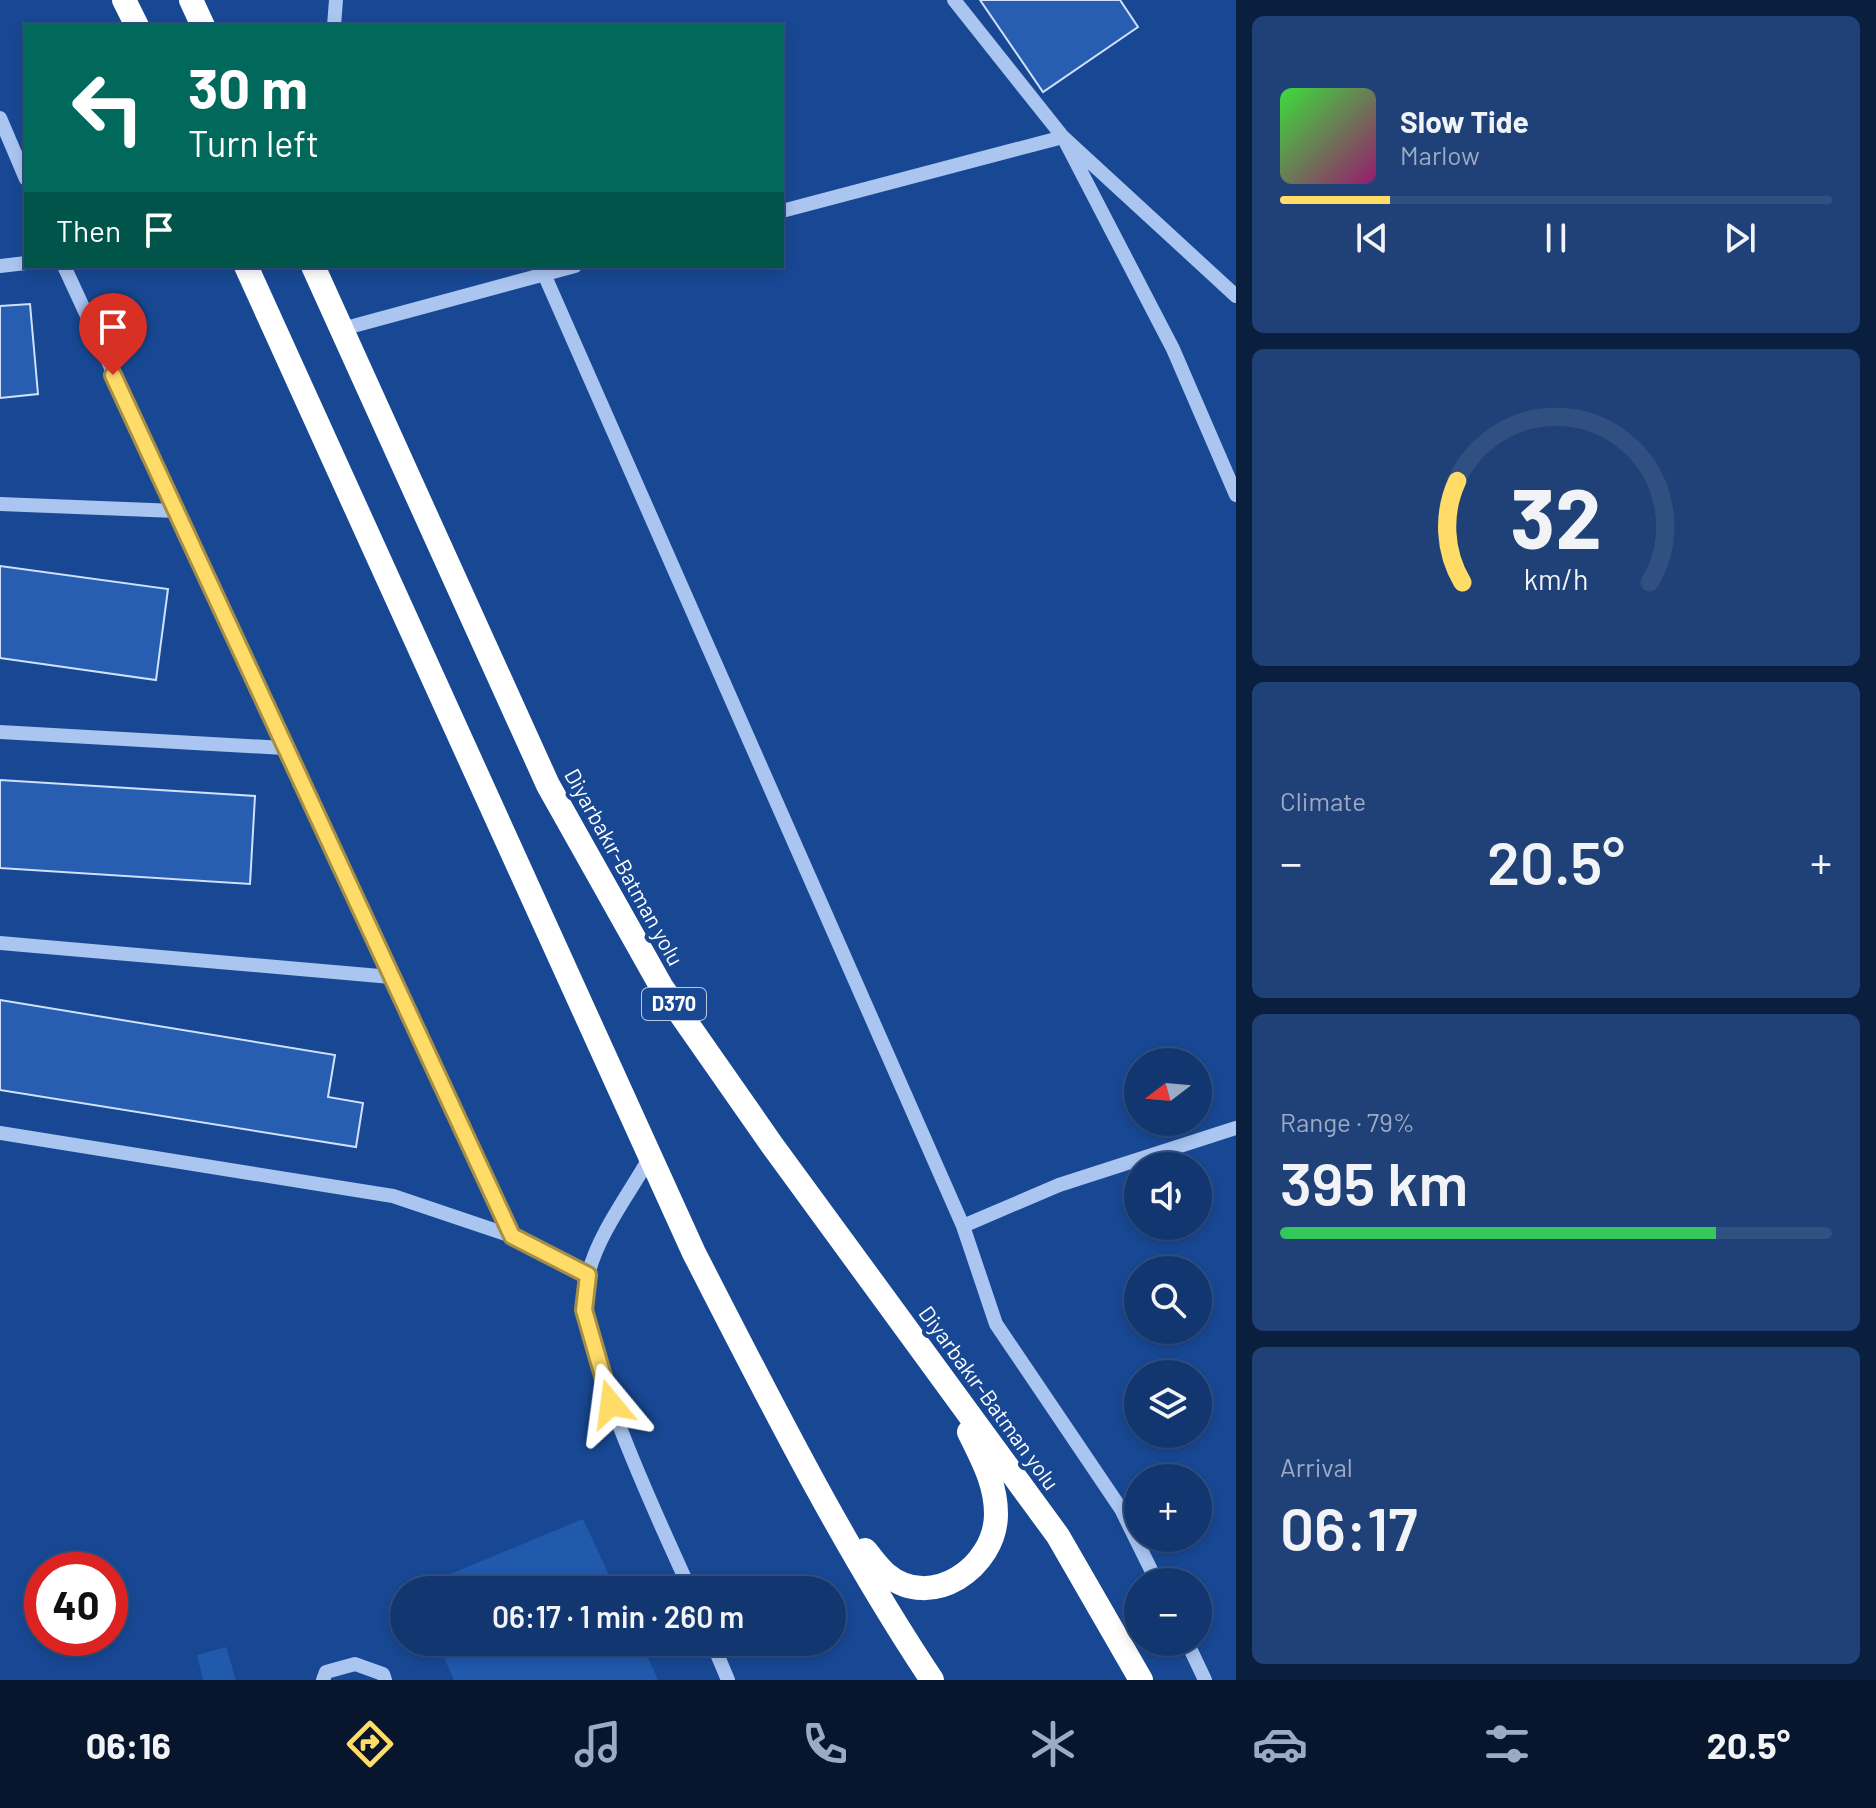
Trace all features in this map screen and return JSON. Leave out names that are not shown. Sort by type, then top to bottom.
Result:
[{"type":"highway","points":[[124,0],[136,24]]},
{"type":"highway","points":[[191,0],[202,24]]},
{"type":"highway","points":[[247,268],[694,1253],[832,1512],[894,1623],[932,1680]]},
{"type":"highway","name":"Diyarbakır-Batman yolu","points":[[314,268],[548,785],[661,986],[772,1145],[1058,1536],[1141,1680]]},
{"type":"highway","points":[[832,1512],[887,1575],[911,1586],[939,1586],[969,1574],[990,1547],[996,1516],[992,1481],[946,1382]]},
{"type":"street","points":[[334,24],[336,0]]},
{"type":"street","points":[[954,0],[1063,137],[1236,296]]},
{"type":"street","points":[[0,118],[24,174]]},
{"type":"street","points":[[784,210],[1063,137]]},
{"type":"street","points":[[1063,137],[1173,349],[1236,495]]},
{"type":"street","points":[[0,266],[24,263]]},
{"type":"street","points":[[65,268],[512,1236]]},
{"type":"street","points":[[342,329],[567,268]]},
{"type":"street","points":[[544,274],[963,1226],[996,1324],[1121,1509],[1150,1568]]},
{"type":"street","points":[[0,504],[176,511]]},
{"type":"street","points":[[0,732],[284,748]]},
{"type":"street","points":[[0,943],[391,977]]},
{"type":"street","points":[[963,1226],[1059,1185],[1236,1128]]},
{"type":"street","points":[[0,1133],[393,1196],[512,1236],[588,1275]]},
{"type":"street","points":[[650,1157],[609,1228],[588,1275],[584,1310],[611,1404],[684,1576]]},
{"type":"street","points":[[718,1656],[728,1680]]},
{"type":"street","points":[[1194,1656],[1205,1680]]},
{"type":"street","points":[[323,1680],[326,1672],[355,1664],[383,1674],[385,1680]]},
{"type":"shaded area","points":[[583,1519],[609,1576],[446,1576]]},
{"type":"shaded area","points":[[226,1647],[236,1680],[203,1680],[197,1655]]},
{"type":"shaded area","points":[[443,1656],[647,1656],[658,1680],[454,1680]]},
{"type":"building","points":[[980,0],[1120,0],[1138,27],[1043,92]]},
{"type":"building","points":[[30,304],[38,394],[0,398],[0,306]]},
{"type":"building","points":[[0,566],[168,589],[156,680],[0,658]]},
{"type":"building","points":[[0,780],[255,796],[250,884],[0,868]]},
{"type":"building","points":[[0,1000],[335,1055],[328,1097],[363,1103],[356,1147],[0,1090]]},
{"type":"route","points":[[113,375],[512,1236],[588,1275],[584,1310],[611,1404]]}]
